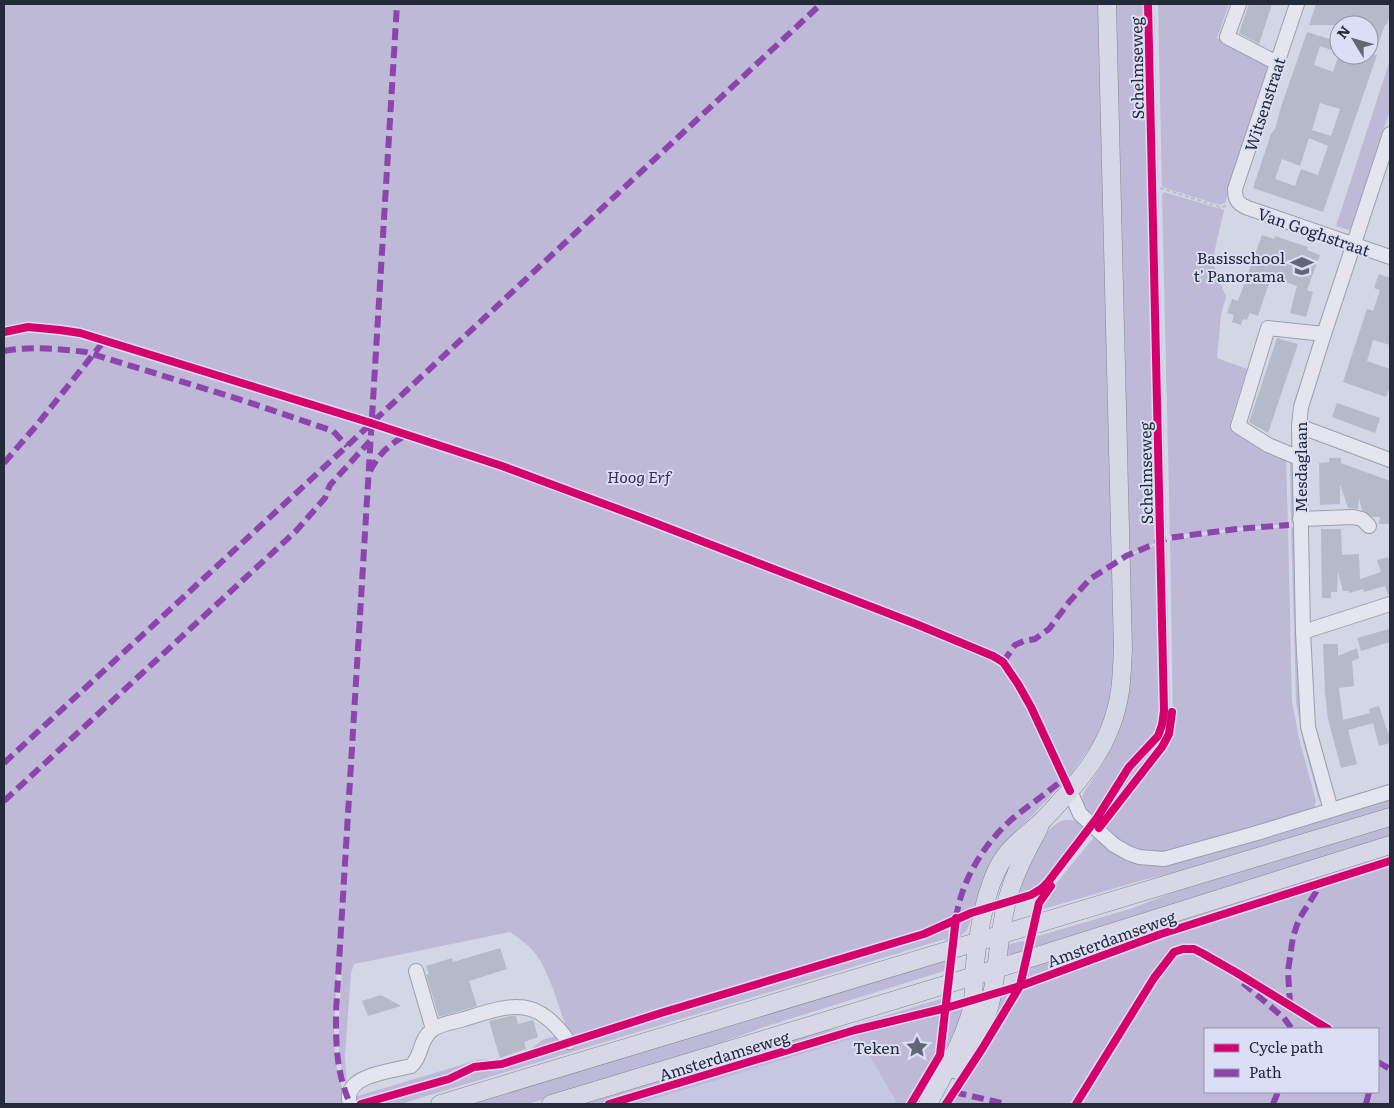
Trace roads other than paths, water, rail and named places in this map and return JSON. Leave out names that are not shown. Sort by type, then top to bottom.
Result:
[{"type":"main road","name":"Schelmseweg","points":[[929,1104],[959,1044],[972,1011],[978,941],[984,910],[999,865],[1022,837],[1042,821],[1070,792],[1090,767],[1106,740],[1120,691],[1122,667],[1107,4]]},
{"type":"main road","name":"Amsterdamseweg","points":[[440,1104],[1390,817]]},
{"type":"main road","name":"Schelmseweg","points":[[929,1104],[956,1072],[981,1030],[992,995],[1000,935],[1015,875],[1042,821]]},
{"type":"main road","name":"Amsterdamseweg","points":[[551,1104],[974,976],[1390,845]]},
{"type":"street","points":[[1239,4],[1227,37],[1277,63]]},
{"type":"street","name":"Witsenstraat","points":[[1239,204],[1236,200],[1235,189],[1297,4]]},
{"type":"street","name":"Mesdaglaan","points":[[1331,810],[1308,727],[1303,632],[1299,426],[1301,407],[1390,134]]},
{"type":"street","name":"Van Goghstraat","points":[[1239,204],[1390,257]]},
{"type":"street","points":[[1300,458],[1268,445],[1238,426],[1268,328],[1324,334]]},
{"type":"street","points":[[1299,426],[1390,460]]},
{"type":"street","points":[[1300,519],[1353,517],[1362,519],[1369,526]]},
{"type":"street","points":[[1303,632],[1390,604]]},
{"type":"street","points":[[1070,792],[1080,814],[1114,845],[1128,853],[1152,859],[1177,856],[1257,834],[1390,792]]},
{"type":"street","points":[[416,971],[433,1029]]},
{"type":"street","points":[[350,1104],[348,1099],[352,1087],[363,1076],[411,1066],[417,1059],[424,1039],[433,1029],[511,1006],[530,1008],[540,1013],[557,1026],[569,1042]]},
{"type":"place","name":"Basisschool t' Panorama","points":[[1302,266]]},
{"type":"place","name":"Teken","points":[[917,1047]]},
{"type":"park label","name":"Hoog Erf","points":[[639,476]]}]
